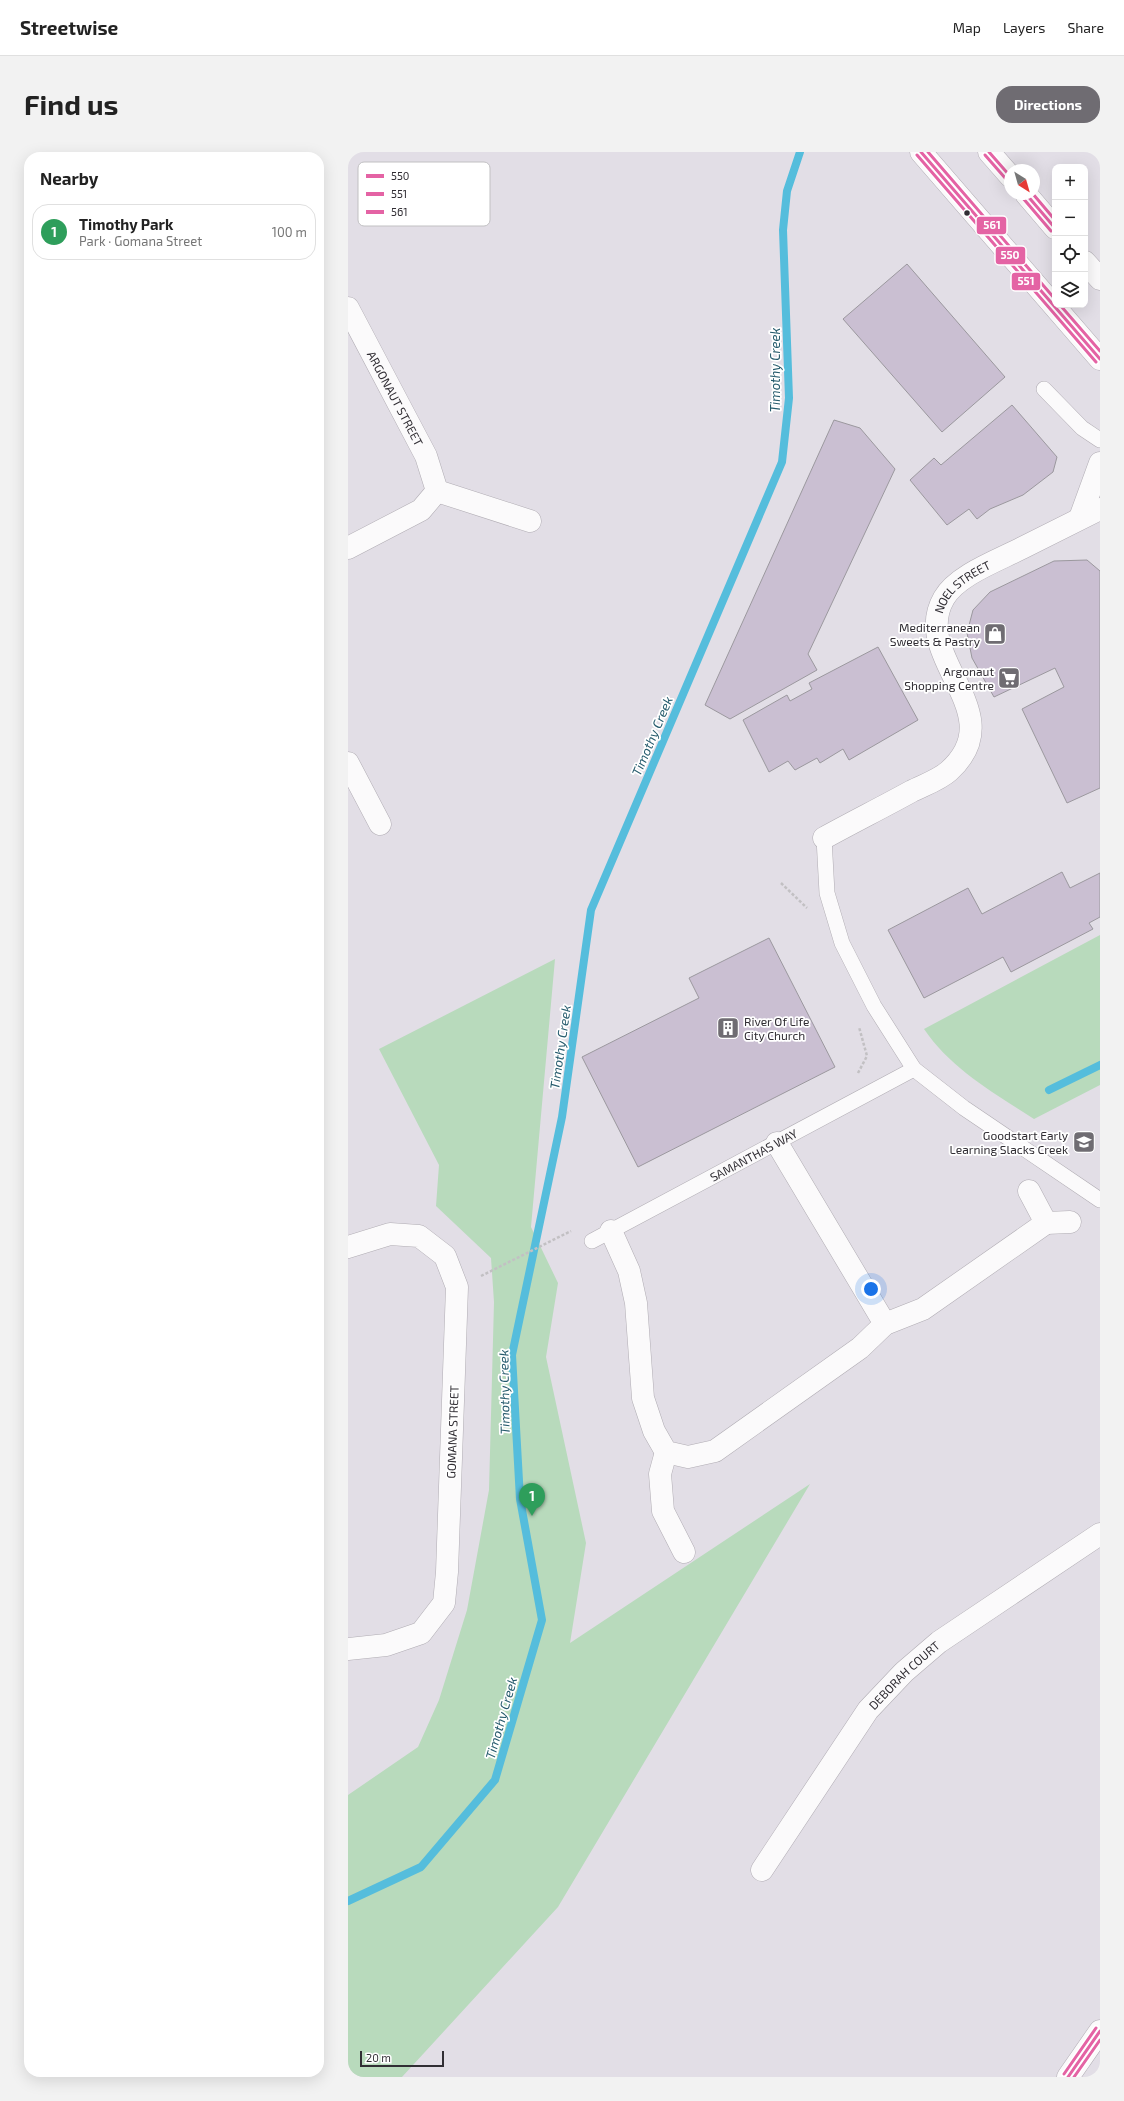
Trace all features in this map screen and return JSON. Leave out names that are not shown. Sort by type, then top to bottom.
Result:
[{"type":"street","points":[[921,152],[1100,359]]},
{"type":"street","points":[[989,152],[1004,169]]},
{"type":"street","points":[[1031,200],[1052,224]]},
{"type":"street","points":[[1088,265],[1100,279]]},
{"type":"street","name":"ARGONAUT STREET","points":[[348,308],[426,456],[436,491]]},
{"type":"street","points":[[1080,518],[1100,463]]},
{"type":"street","points":[[348,548],[421,510],[436,491],[530,521]]},
{"type":"street","name":"NOEL STREET","points":[[824,838],[947,773],[963,754],[967,744],[971,717],[943,654],[938,638],[938,612],[943,598],[951,587],[976,571],[1100,509]]},
{"type":"street","points":[[348,762],[380,824]]},
{"type":"street","points":[[777,1143],[885,1324]]},
{"type":"street","points":[[1029,1191],[1046,1223]]},
{"type":"street","points":[[666,1452],[688,1457],[715,1451],[860,1348],[885,1324],[923,1310],[1046,1223],[1070,1222]]},
{"type":"street","name":"GOMANA STREET","points":[[348,1247],[390,1234],[419,1236],[445,1256],[457,1287],[447,1572],[444,1603],[421,1633],[386,1645],[348,1649]]},
{"type":"street","points":[[602,1236],[629,1271],[636,1303],[643,1398],[654,1432],[666,1452],[660,1474],[662,1511],[684,1552]]},
{"type":"street","name":"DEBORAH COURT","points":[[762,1870],[868,1710],[904,1672],[939,1642],[1100,1534]]},
{"type":"street","points":[[1068,2077],[1100,2030]]},
{"type":"lane","points":[[1044,389],[1082,428],[1100,440]]},
{"type":"lane","points":[[824,838],[827,893],[842,943],[874,1006],[914,1069],[964,1108],[1100,1200]]},
{"type":"lane","name":"SAMANTHAS WAY","points":[[602,1236],[914,1069]]},
{"type":"path","points":[[781,883],[812,912]]},
{"type":"path","points":[[857,1075],[867,1056],[858,1022]]},
{"type":"path","points":[[490,1271],[575,1229]]},
{"type":"green space","points":[[1100,935],[1100,1085],[1034,1119],[989,1090],[960,1068],[935,1043],[924,1029]]},
{"type":"green space","points":[[555,959],[531,1227],[558,1283],[546,1357],[586,1543],[570,1643],[810,1484],[558,1907],[402,2077],[348,2077],[348,1795],[418,1747],[439,1700],[467,1610],[489,1490],[494,1302],[491,1258],[436,1206],[439,1165],[379,1049]]},
{"type":"building","points":[[907,264],[1005,377],[942,432],[843,319]]},
{"type":"building","points":[[1012,405],[1057,457],[1053,472],[1023,495],[990,509],[977,519],[969,509],[947,525],[910,480],[934,458],[941,465]]},
{"type":"building","points":[[834,420],[860,428],[895,469],[808,654],[817,670],[730,719],[705,705]]},
{"type":"building","name":"Argonaut Shopping Centre","points":[[1087,560],[1100,571],[1100,788],[1067,803],[1022,709],[1064,687],[1055,668],[994,697],[972,658],[967,633],[973,610],[990,592],[1054,561]]},
{"type":"building","points":[[878,647],[918,720],[849,760],[843,749],[820,763],[817,758],[795,770],[788,761],[769,772],[743,720],[787,695],[790,701],[812,689],[809,683]]},
{"type":"building","points":[[1062,872],[1070,888],[1100,873],[1100,917],[1089,923],[1093,929],[1011,972],[1003,957],[924,998],[888,930],[968,888],[982,914]]},
{"type":"building","name":"River Of Life City Church","points":[[769,938],[835,1067],[638,1167],[582,1057],[699,998],[689,978]]},
{"type":"waterway","name":"Timothy Creek","points":[[348,1901],[421,1867],[495,1780],[542,1620],[520,1499],[512,1355],[562,1117],[591,910],[782,462],[789,398],[783,230],[787,191],[800,152]]},
{"type":"waterway","points":[[1049,1090],[1100,1065]]},
{"type":"transit line","name":"550","points":[[921,152],[1100,359]]},
{"type":"transit line","name":"561","points":[[928,152],[1052,296]]},
{"type":"transit line","name":"550","points":[[989,152],[1004,169]]},
{"type":"transit line","name":"551","points":[[917,155],[1096,362]]},
{"type":"transit line","name":"551","points":[[985,155],[1004,177]]},
{"type":"transit line","name":"551","points":[[1025,200],[1051,231]]},
{"type":"transit line","name":"550","points":[[1031,200],[1052,224]]},
{"type":"transit line","name":"561","points":[[1038,200],[1052,216]]},
{"type":"transit line","name":"561","points":[[1063,308],[1100,351]]},
{"type":"transit line","name":"561","points":[[1064,2074],[1096,2028]]},
{"type":"transit line","name":"550","points":[[1068,2077],[1100,2031]]},
{"type":"transit line","name":"551","points":[[1074,2077],[1100,2040]]},
{"type":"place","name":"Mediterranean Sweets & Pastry","points":[[995,634]]},
{"type":"place","name":"Argonaut Shopping Centre","points":[[1009,678]]},
{"type":"place","name":"River Of Life City Church","points":[[728,1028]]},
{"type":"place","name":"Goodstart Early Learning Slacks Creek","points":[[1084,1142]]},
{"type":"place","name":"Timothy Park","points":[[532,1516]]}]
